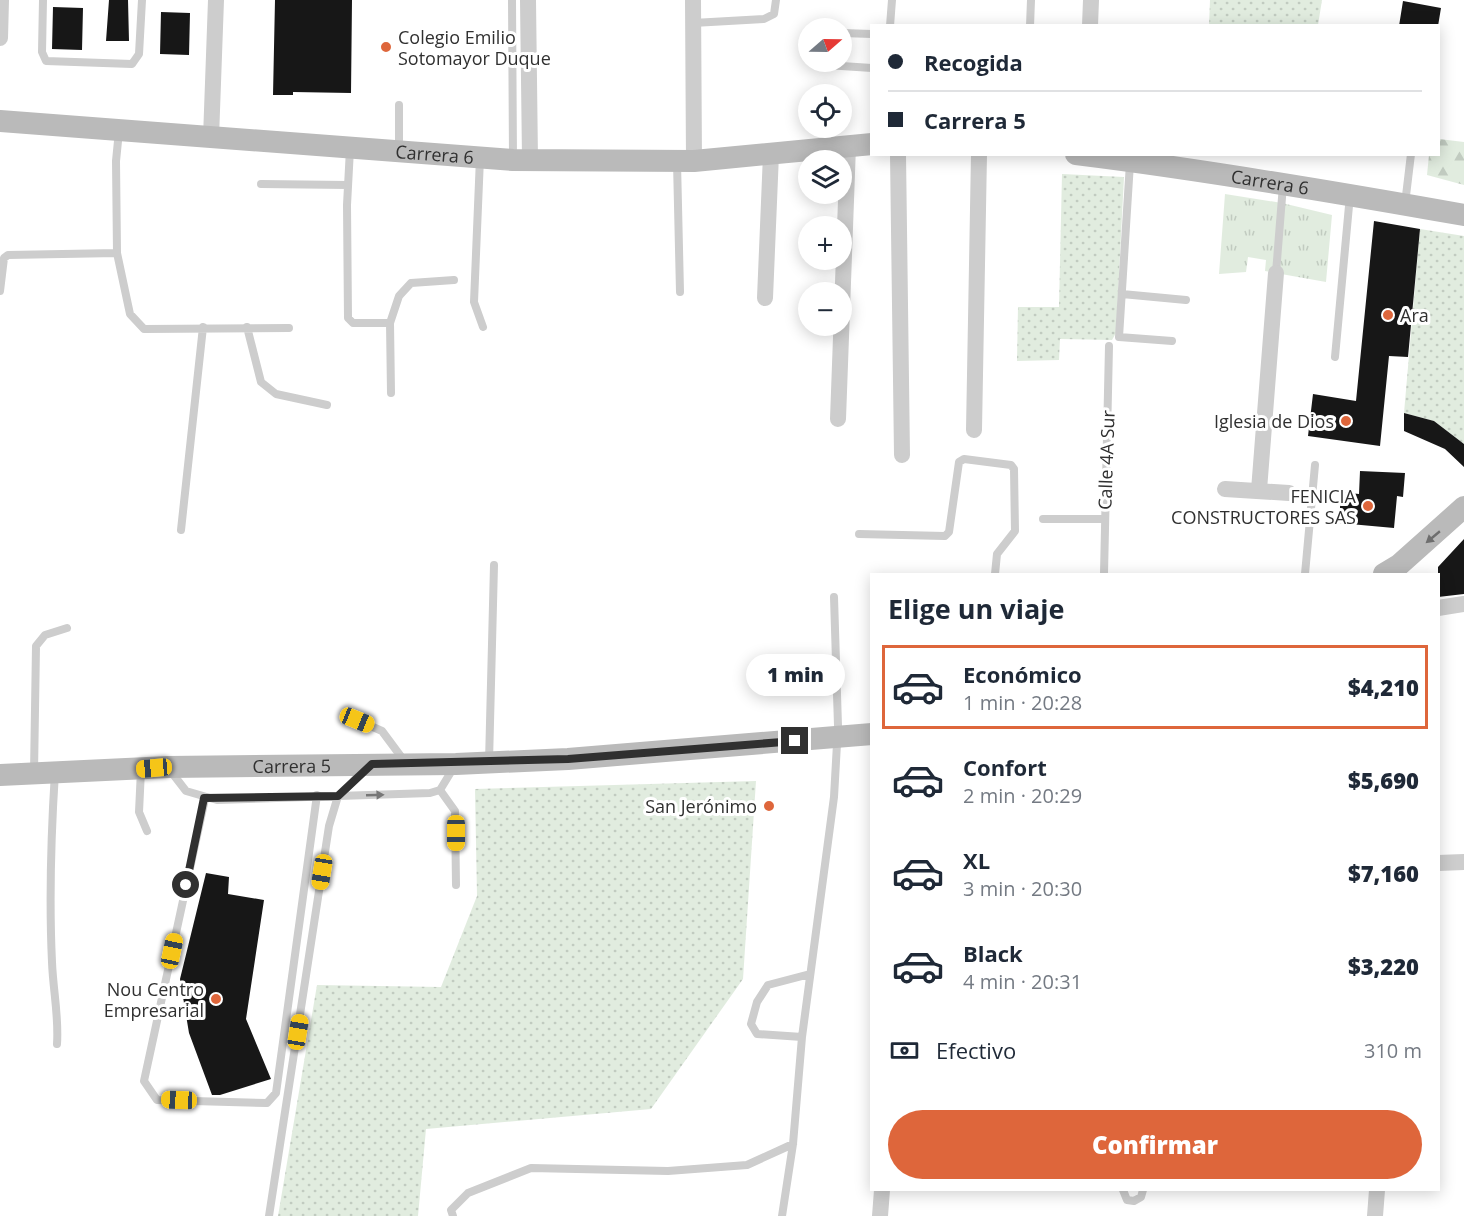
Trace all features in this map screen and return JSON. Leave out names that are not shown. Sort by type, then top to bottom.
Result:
[{"type":"main road","name":"Carrera 6","points":[[0,121],[399,152],[522,159],[685,161],[870,144]]},
{"type":"main road","name":"Carrera 6","points":[[1092,156],[1130,159],[1283,182],[1464,215]]},
{"type":"main road","points":[[1395,571],[1464,507]]},
{"type":"main road","name":"Carrera 5","points":[[0,775],[168,767],[489,763],[568,759],[870,734]]},
{"type":"street","points":[[0,38],[1,0]]},
{"type":"street","points":[[211,138],[216,0]]},
{"type":"street","points":[[522,159],[528,0]]},
{"type":"street","points":[[685,161],[693,0]]},
{"type":"street","points":[[1090,24],[1091,0]]},
{"type":"street","points":[[838,419],[848,146]]},
{"type":"street","points":[[765,298],[771,154]]},
{"type":"street","points":[[898,156],[902,455]]},
{"type":"street","points":[[974,430],[979,156]]},
{"type":"street","points":[[1259,490],[1276,273]]},
{"type":"street","points":[[1225,489],[1289,492]]},
{"type":"street","points":[[1440,608],[1464,604]]},
{"type":"street","points":[[1440,862],[1464,862]]},
{"type":"street","points":[[880,1216],[882,1191]]},
{"type":"street","points":[[1375,1216],[1377,1191]]},
{"type":"lane","points":[[43,0],[42,52],[46,61],[132,64],[140,54],[142,0]]},
{"type":"lane","points":[[512,0],[522,159]]},
{"type":"lane","points":[[693,23],[764,19],[774,14],[776,0]]},
{"type":"lane","points":[[890,24],[892,0]]},
{"type":"lane","points":[[1030,24],[1031,0]]},
{"type":"lane","points":[[852,33],[870,34]]},
{"type":"lane","points":[[852,67],[870,68]]},
{"type":"lane","points":[[399,105],[399,152]]},
{"type":"lane","points":[[119,131],[116,160],[117,253],[130,314],[144,329],[289,328]]},
{"type":"lane","points":[[350,148],[348,318],[353,323],[390,323]]},
{"type":"lane","points":[[1405,204],[1411,156]]},
{"type":"lane","points":[[480,157],[474,302],[483,327]]},
{"type":"lane","points":[[1130,159],[1119,336],[1172,341]]},
{"type":"lane","points":[[681,292],[685,161]]},
{"type":"lane","points":[[1276,273],[1283,182]]},
{"type":"lane","points":[[261,184],[348,185]]},
{"type":"lane","points":[[1335,357],[1350,195]]},
{"type":"lane","points":[[0,291],[4,258],[8,255],[117,253]]},
{"type":"lane","points":[[391,393],[390,323],[399,296],[411,283],[454,280]]},
{"type":"lane","points":[[1122,294],[1186,300]]},
{"type":"lane","points":[[181,530],[203,327]]},
{"type":"lane","points":[[246,327],[261,382],[276,394],[327,405]]},
{"type":"lane","name":"Calle 4A Sur","points":[[1104,573],[1109,346]]},
{"type":"lane","points":[[859,534],[945,536],[949,532],[959,462],[964,459],[1011,465],[1014,469],[1015,531],[997,554],[994,573]]},
{"type":"lane","points":[[1305,573],[1315,465]]},
{"type":"lane","points":[[1043,519],[1104,519]]},
{"type":"lane","points":[[489,763],[494,565]]},
{"type":"lane","points":[[782,1216],[793,1144],[802,1037],[834,797],[838,738],[834,597]]},
{"type":"lane","points":[[57,1044],[59,1016],[52,963],[36,646],[45,635],[67,628]]},
{"type":"lane","points":[[357,720],[382,731],[405,763]]},
{"type":"lane","points":[[270,1216],[329,825],[338,796],[372,764]]},
{"type":"lane","points":[[168,767],[186,792],[218,800],[430,793],[440,790],[456,764]]},
{"type":"lane","points":[[141,769],[139,812],[147,831]]},
{"type":"lane","points":[[440,790],[455,811],[456,885]]},
{"type":"lane","points":[[204,798],[144,1081],[157,1100],[267,1103],[276,1093],[317,795]]},
{"type":"lane","points":[[802,1037],[757,1034],[751,1024],[757,1002],[768,985],[810,974]]},
{"type":"lane","points":[[453,1216],[451,1210],[468,1193],[531,1168],[668,1171],[747,1165],[793,1144]]},
{"type":"lane","points":[[1124,1191],[1127,1200],[1134,1201],[1141,1197],[1143,1191]]},
{"type":"green space","points":[[1210,0],[1322,0],[1318,24],[1209,24]]},
{"type":"green space","points":[[1440,139],[1464,142],[1464,185],[1427,175],[1429,156],[1440,156]]},
{"type":"green space","points":[[1062,174],[1124,177],[1116,333],[1112,340],[1060,339],[1059,360],[1017,361],[1018,307],[1059,307]]},
{"type":"green space","points":[[1225,194],[1282,203],[1332,215],[1326,282],[1265,271],[1266,260],[1248,257],[1246,272],[1219,274]]},
{"type":"green space","points":[[1420,229],[1464,236],[1464,444],[1434,421],[1404,413]]},
{"type":"green space","points":[[756,781],[743,979],[651,1109],[426,1129],[418,1216],[278,1216],[317,985],[441,987],[477,896],[475,789]]},
{"type":"building","points":[[109,0],[128,0],[129,41],[106,41]]},
{"type":"building","points":[[275,0],[352,0],[351,93],[293,92],[293,95],[273,95]]},
{"type":"building","points":[[1403,1],[1441,8],[1438,24],[1399,24]]},
{"type":"building","points":[[53,7],[83,8],[82,50],[52,49]]},
{"type":"building","points":[[161,12],[190,13],[189,55],[160,54]]},
{"type":"building","name":"Ara","points":[[1374,221],[1420,229],[1408,357],[1389,356],[1380,446],[1308,436],[1313,394],[1356,401]]},
{"type":"building","points":[[1404,413],[1434,421],[1464,444],[1464,467],[1445,449],[1404,431]]},
{"type":"building","name":"FENICIA CONSTRUCTORES SAS","points":[[1360,471],[1405,473],[1403,497],[1397,496],[1394,528],[1339,523],[1341,492],[1359,494]]},
{"type":"building","points":[[1464,539],[1464,594],[1440,597],[1438,567]]},
{"type":"building","name":"Nou Centro Empresarial","points":[[206,873],[229,877],[228,894],[264,900],[246,1019],[271,1079],[220,1095],[212,1095],[189,1033],[180,979]]},
{"type":"place","name":"Colegio Emilio Sotomayor Duque","points":[[386,47]]},
{"type":"place","name":"Ara","points":[[1388,315]]},
{"type":"place","name":"Iglesia de Dios","points":[[1346,421]]},
{"type":"place","name":"FENICIA CONSTRUCTORES SAS","points":[[1368,506]]},
{"type":"place","name":"San Jerónimo","points":[[769,806]]},
{"type":"place","name":"Nou Centro Empresarial","points":[[216,999]]},
{"type":"route","points":[[186,885],[204,798],[218,800],[338,796],[372,764],[456,764],[568,759],[795,741]]}]
